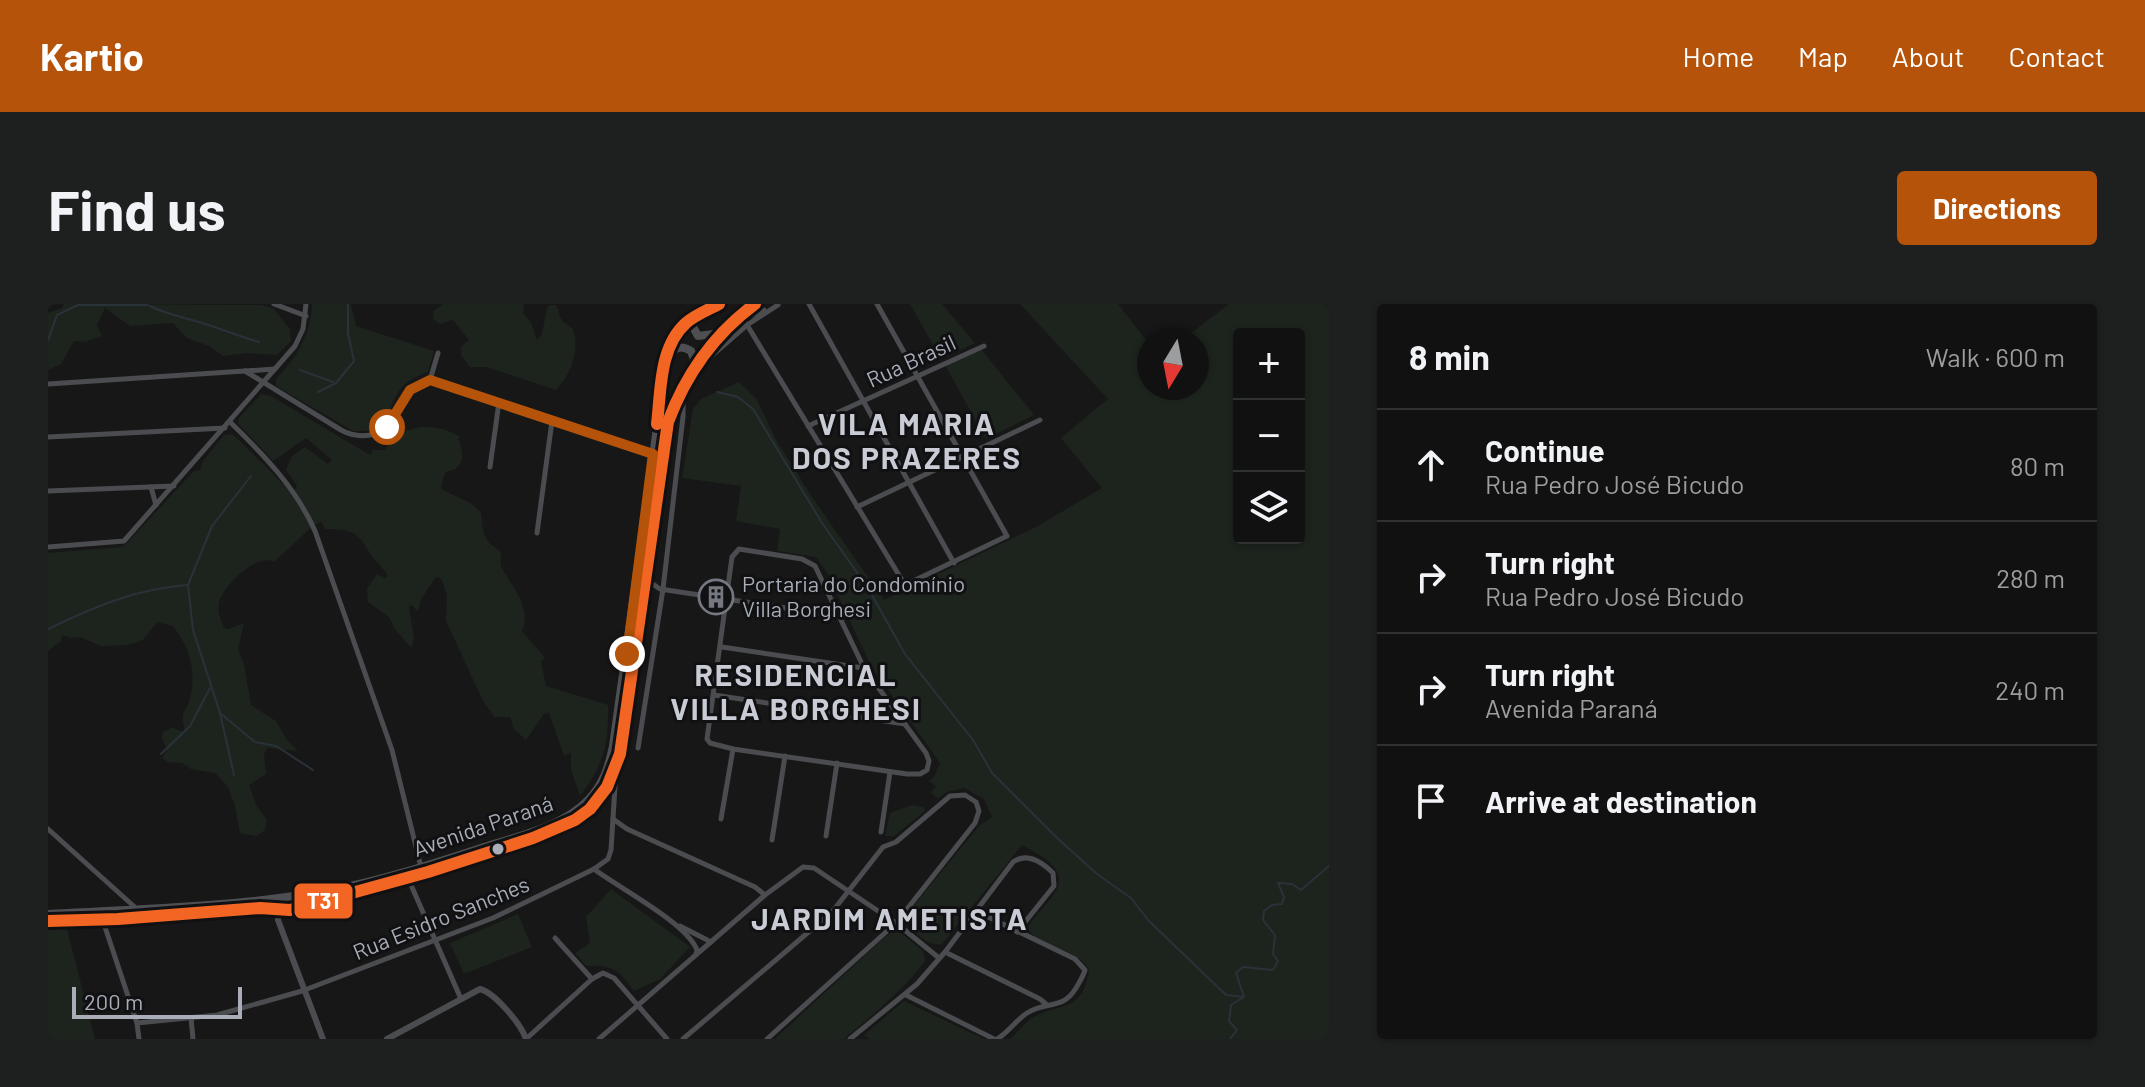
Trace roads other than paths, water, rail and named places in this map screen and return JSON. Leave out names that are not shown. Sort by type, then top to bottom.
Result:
[{"type":"main road","name":"Avenida Paraná","points":[[48,921],[263,900],[329,890],[421,867],[558,821],[587,802],[601,783],[612,754],[667,355],[675,336],[697,316],[719,304]]},
{"type":"main road","name":"Avenida Paraná","points":[[48,914],[101,916],[299,908],[408,878],[566,826],[583,815],[601,797],[617,767],[668,422],[690,374],[732,319],[744,319],[755,304]]},
{"type":"main road","points":[[697,316],[693,327],[698,336],[722,333]]},
{"type":"main road","points":[[667,355],[679,347],[691,351],[694,359],[690,374]]},
{"type":"main road","points":[[278,909],[285,902],[329,890]]},
{"type":"street","points":[[274,304],[306,316]]},
{"type":"street","points":[[48,547],[121,543],[208,448],[300,338],[306,304]]},
{"type":"street","name":"Avenida Paraná","points":[[690,374],[702,367],[744,319],[779,304]]},
{"type":"street","points":[[809,304],[954,563]]},
{"type":"street","points":[[744,319],[905,585],[1007,536],[877,304]]},
{"type":"street","name":"Rua Brasil","points":[[808,426],[984,346]]},
{"type":"street","points":[[430,380],[438,353]]},
{"type":"street","points":[[48,384],[276,369]]},
{"type":"street","points":[[245,371],[346,433],[361,436],[375,434],[387,427],[410,390],[430,380],[653,454]]},
{"type":"street","points":[[638,748],[662,589],[683,417],[683,386]]},
{"type":"street","points":[[490,467],[499,402]]},
{"type":"street","points":[[857,507],[1040,420]]},
{"type":"street","points":[[537,533],[552,421]]},
{"type":"street","points":[[230,422],[291,487],[315,531],[392,750],[421,867]]},
{"type":"street","points":[[48,437],[225,428]]},
{"type":"street","points":[[200,429],[208,448]]},
{"type":"street","points":[[48,491],[174,486]]},
{"type":"street","points":[[151,487],[156,506]]},
{"type":"street","points":[[739,549],[810,561],[834,600],[864,668],[926,753],[929,761],[927,770],[920,774],[890,772],[710,743],[707,739],[727,598],[732,557],[739,549]]},
{"type":"street","points":[[645,576],[650,584],[662,589],[840,616]]},
{"type":"street","points":[[642,599],[649,592],[662,589]]},
{"type":"street","points":[[815,611],[829,606],[834,600]]},
{"type":"street","points":[[722,647],[864,668]]},
{"type":"street","points":[[841,665],[857,655]]},
{"type":"street","points":[[714,695],[905,724]]},
{"type":"street","points":[[875,719],[893,709]]},
{"type":"street","points":[[721,819],[733,749]]},
{"type":"street","points":[[772,840],[785,756]]},
{"type":"street","points":[[826,836],[837,763]]},
{"type":"street","points":[[617,767],[610,855],[594,869],[671,922],[693,941],[696,954]]},
{"type":"street","points":[[881,832],[890,772]]},
{"type":"street","points":[[683,1039],[832,912],[877,852],[896,842],[950,796],[965,795],[976,802],[978,818],[896,923],[767,1039]]},
{"type":"street","points":[[613,819],[627,829],[755,887],[765,895]]},
{"type":"street","points":[[48,829],[139,911]]},
{"type":"street","points":[[612,836],[619,829],[627,829]]},
{"type":"street","points":[[850,1039],[906,995],[945,952],[1016,859],[1034,859],[1044,865],[1055,879],[1050,893],[1017,932]]},
{"type":"street","points":[[599,1039],[765,895],[796,870],[807,866],[896,923],[939,958]]},
{"type":"street","name":"Rua Esidro Sanches","points":[[137,1023],[217,1015],[305,989],[493,918],[594,869]]},
{"type":"street","points":[[408,878],[461,999]]},
{"type":"street","points":[[278,909],[278,920],[323,1039]]},
{"type":"street","points":[[906,995],[995,1039],[1029,1012],[1069,999],[1084,975],[1082,965],[976,911]]},
{"type":"street","points":[[101,916],[137,1023],[139,1039]]},
{"type":"street","points":[[671,922],[711,942]]},
{"type":"street","points":[[555,938],[592,979]]},
{"type":"street","points":[[945,952],[1046,1004]]},
{"type":"street","points":[[387,1039],[484,990],[525,1036],[603,973],[610,975],[667,1039]]},
{"type":"street","points":[[191,1018],[193,1039]]},
{"type":"waterway","points":[[318,392],[336,383],[354,361],[348,333],[348,304]]},
{"type":"waterway","points":[[48,340],[57,315],[78,305],[148,305]]},
{"type":"waterway","points":[[150,306],[259,342]]},
{"type":"waterway","points":[[300,370],[333,382]]},
{"type":"waterway","points":[[717,392],[738,397],[753,409],[822,523],[868,588],[905,654],[973,740],[992,773],[1097,874],[1131,898],[1148,920],[1226,995],[1244,997]]},
{"type":"waterway","points":[[234,775],[220,713],[193,630],[188,585],[212,526],[251,476]]},
{"type":"waterway","points":[[48,629],[115,600],[150,590],[187,585]]},
{"type":"waterway","points":[[161,754],[190,726],[210,688]]},
{"type":"waterway","points":[[220,713],[255,742],[276,746],[313,770]]},
{"type":"waterway","points":[[1230,1039],[1237,1030],[1229,1021],[1231,1005],[1244,997],[1236,973],[1243,967],[1273,970],[1278,961],[1273,954],[1275,935],[1263,920],[1264,911],[1272,905],[1282,904],[1284,897],[1278,883],[1292,884],[1301,890],[1329,866]]},
{"type":"place","name":"Portaria do Condomínio Villa Borghesi","points":[[716,597]]},
{"type":"district","name":"VILA MARIA DOS PRAZERES","points":[[907,442]]},
{"type":"district","name":"RESIDENCIAL VILLA BORGHESI","points":[[796,693]]},
{"type":"district","name":"JARDIM AMETISTA","points":[[890,920]]}]
